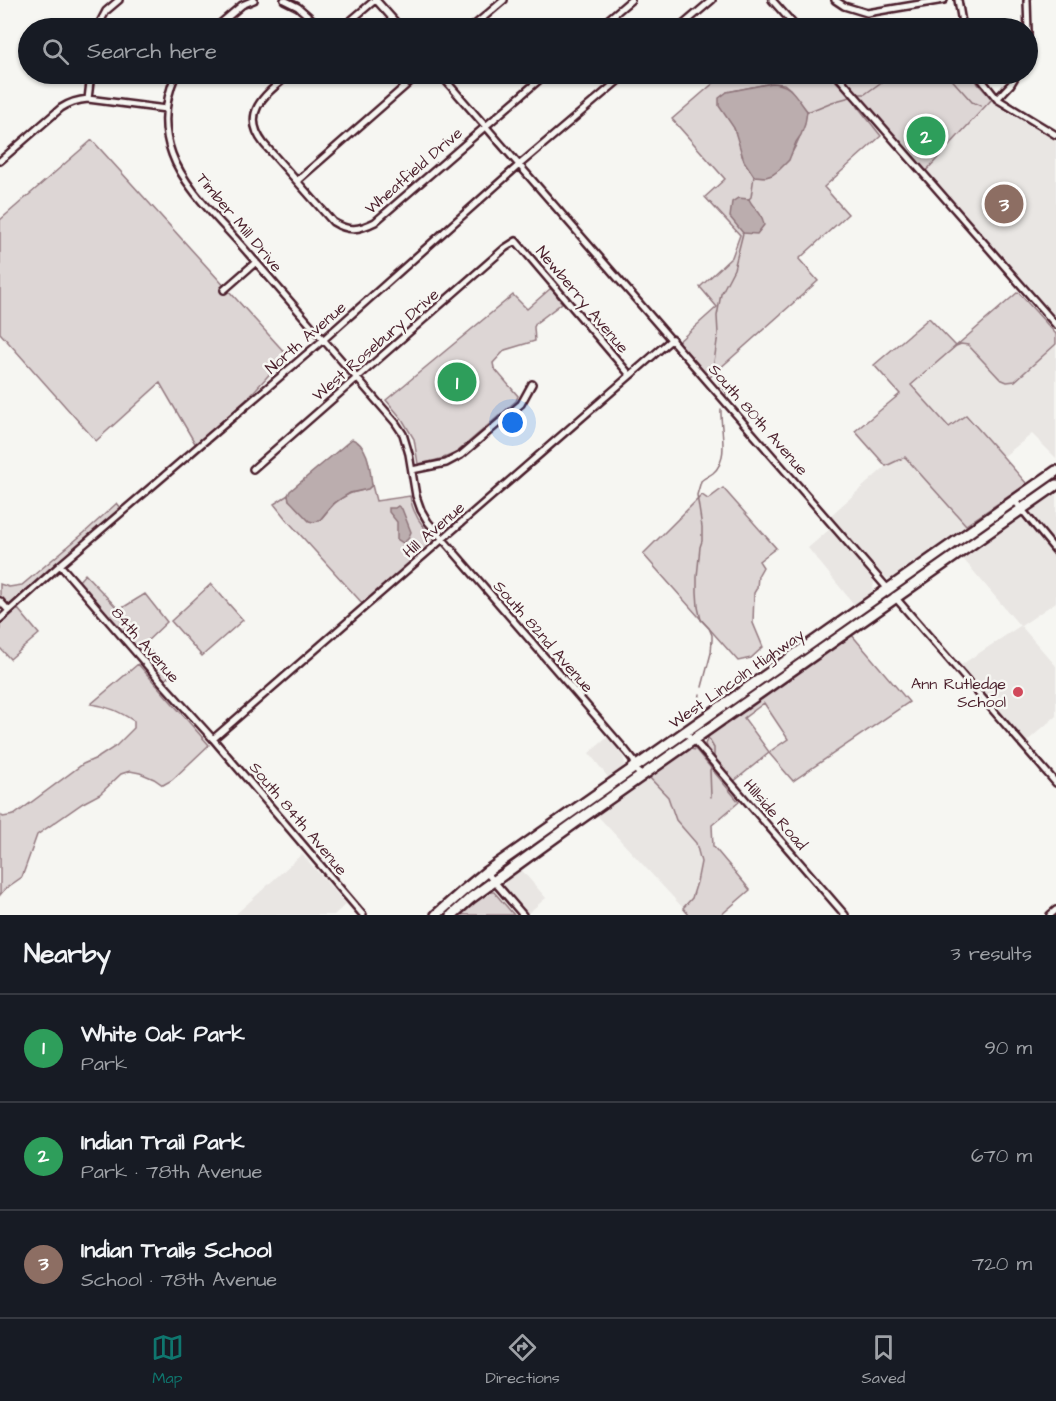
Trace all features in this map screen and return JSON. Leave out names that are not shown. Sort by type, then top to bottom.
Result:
[{"type":"main road","name":"West Lincoln Highway","points":[[689,736],[888,589],[1056,471]]},
{"type":"main road","name":"West Lincoln Highway","points":[[436,915],[486,872],[638,772],[1056,485]]},
{"type":"main road","name":"West Lincoln Highway","points":[[452,915],[471,898],[638,772]]},
{"type":"street","points":[[102,18],[106,11],[119,0]]},
{"type":"street","points":[[226,18],[242,5],[254,0]]},
{"type":"street","points":[[284,0],[298,7],[311,18]]},
{"type":"street","points":[[354,18],[375,0],[392,18]]},
{"type":"street","points":[[483,18],[504,0]]},
{"type":"street","points":[[610,18],[631,0]]},
{"type":"street","points":[[691,18],[712,0]]},
{"type":"street","points":[[772,0],[788,18]]},
{"type":"street","points":[[835,0],[844,6],[867,13],[944,0]]},
{"type":"street","points":[[958,0],[961,18]]},
{"type":"street","points":[[1027,0],[1027,18]]},
{"type":"street","points":[[87,99],[89,84]]},
{"type":"street","name":"Timber Mill Drive","points":[[173,84],[166,109],[165,124],[172,154],[182,175],[395,422],[403,434],[410,454],[412,470]]},
{"type":"street","name":"Wheatfield Drive","points":[[278,84],[260,101],[256,110],[256,130],[262,141],[333,222],[341,227],[354,230],[375,222],[534,84]]},
{"type":"street","points":[[297,181],[408,84]]},
{"type":"street","name":"South 80th Avenue","points":[[449,84],[1056,783]]},
{"type":"street","name":"North Avenue","points":[[0,619],[614,84]]},
{"type":"street","points":[[845,84],[1056,325]]},
{"type":"street","points":[[985,84],[997,99],[1056,135]]},
{"type":"street","points":[[997,99],[1011,84]]},
{"type":"street","points":[[1,158],[69,102],[87,99],[166,109]]},
{"type":"street","name":"Newberry Avenue","points":[[516,241],[630,375]]},
{"type":"street","name":"West Rosebury Drive","points":[[253,469],[505,248],[516,241]]},
{"type":"street","points":[[224,290],[256,262]]},
{"type":"street","name":"Hill Avenue","points":[[213,739],[672,339]]},
{"type":"street","points":[[412,470],[446,463],[461,455],[521,404],[532,384]]},
{"type":"street","name":"South 82nd Avenue","points":[[412,470],[416,496],[428,522],[626,751],[634,761],[638,772]]},
{"type":"street","points":[[1014,500],[1056,551]]},
{"type":"street","name":"84th Avenue","points":[[60,565],[213,739]]},
{"type":"street","points":[[0,602],[9,611]]},
{"type":"street","name":"Hillside Road","points":[[689,736],[845,915]]},
{"type":"street","name":"South 84th Avenue","points":[[213,739],[363,915]]},
{"type":"street","points":[[486,872],[523,915]]},
{"type":"street","points":[[1050,915],[1056,910]]},
{"type":"shaded area","points":[[712,84],[767,84],[727,92],[742,156],[754,176],[769,176],[780,169],[796,146],[803,128],[807,111],[784,84],[839,84],[852,96],[881,136],[824,187],[848,214],[799,259],[818,281],[709,378],[678,342],[717,307],[700,287],[732,257],[740,235],[705,197],[725,179],[672,119]]},
{"type":"shaded area","points":[[767,84],[779,84],[789,88],[807,111],[801,135],[789,160],[772,175],[754,176],[744,161],[734,128],[719,106],[719,98],[727,92]]},
{"type":"shaded area","points":[[848,84],[978,84],[992,99],[925,172]]},
{"type":"shaded area","points":[[992,99],[1056,139],[1056,321],[925,172]]},
{"type":"shaded area","points":[[92,140],[287,355],[246,400],[196,445],[160,383],[96,441],[0,333],[0,220]]},
{"type":"shaded area","points":[[738,198],[749,199],[761,216],[764,225],[757,234],[743,233],[730,217],[732,202]]},
{"type":"shaded area","points":[[551,288],[562,303],[536,323],[535,341],[505,350],[493,363],[494,368],[518,396],[516,401],[456,453],[418,464],[414,439],[402,419],[386,400],[513,295],[527,309]]},
{"type":"shaded area","points":[[1018,292],[1056,334],[1056,344],[1015,381],[1007,382],[1000,379],[968,345],[956,346]]},
{"type":"shaded area","points":[[929,318],[956,346],[911,385],[949,427],[966,415],[1027,484],[966,525],[905,457],[886,466],[855,431],[900,394],[874,365]]},
{"type":"shaded area","points":[[961,344],[968,345],[1000,379],[1007,382],[1015,381],[1056,344],[1056,458],[1032,434],[1003,457],[967,416],[949,427],[911,385]]},
{"type":"shaded area","points":[[352,439],[362,446],[365,452],[372,485],[368,489],[350,493],[333,504],[319,521],[309,521],[289,500],[290,491]]},
{"type":"shaded area","points":[[904,457],[966,525],[891,580],[879,574],[830,516],[886,466]]},
{"type":"shaded area","points":[[372,485],[376,501],[410,496],[418,519],[433,538],[432,544],[363,604],[274,504],[288,495],[289,500],[319,521],[344,496],[367,489]]},
{"type":"shaded area","points":[[1056,487],[1056,548],[1023,510]]},
{"type":"shaded area","points":[[723,488],[776,548],[759,561],[763,567],[754,593],[753,623],[763,647],[751,658],[738,661],[643,554],[702,495],[708,499]]},
{"type":"shaded area","points":[[117,503],[121,508],[12,605],[4,604],[0,600],[0,584],[9,587],[22,585]]},
{"type":"shaded area","points":[[398,506],[402,509],[411,532],[403,543],[397,539],[397,522],[389,512],[389,508]]},
{"type":"shaded area","points":[[1021,512],[1056,553],[1056,602],[1021,626],[1056,666],[1056,716],[1025,743],[958,667],[1020,626],[959,554]]},
{"type":"shaded area","points":[[831,528],[874,581],[873,590],[857,608],[808,548]]},
{"type":"shaded area","points":[[85,574],[119,610],[145,594],[167,622],[144,644],[171,674],[164,681],[78,582]]},
{"type":"shaded area","points":[[211,584],[243,620],[202,656],[171,621]]},
{"type":"shaded area","points":[[18,609],[39,634],[10,659],[0,648],[0,625]]},
{"type":"shaded area","points":[[851,634],[909,702],[793,781],[769,753],[733,782],[708,752],[705,744],[711,732]],"holes":[[[764,703],[788,739],[769,752],[744,718]]]},
{"type":"shaded area","points":[[138,664],[209,745],[172,780],[163,785],[140,773],[130,771],[121,774],[100,794],[37,835],[22,877],[0,895],[0,814],[3,817],[14,815],[83,764],[116,746],[134,728],[134,721],[124,715],[91,704]]},
{"type":"shaded area","points":[[608,737],[623,756],[625,764],[611,781],[589,753]]},
{"type":"shaded area","points":[[690,749],[696,750],[739,802],[712,825],[713,846],[750,890],[721,915],[689,915],[683,908],[692,898],[701,862],[696,843],[676,820],[668,797],[648,776],[682,752]]},
{"type":"shaded area","points":[[648,776],[668,797],[676,820],[696,843],[701,862],[697,882],[692,898],[683,908],[595,813]]},
{"type":"shaded area","points":[[302,854],[346,904],[334,915],[235,915]]},
{"type":"shaded area","points":[[519,867],[546,898],[526,915],[505,890],[505,881]]},
{"type":"shaded area","points":[[484,892],[494,892],[514,915],[457,915]]},
{"type":"waterway","points":[[857,94],[865,94],[879,84]]},
{"type":"waterway","points":[[956,84],[972,102],[981,106]]},
{"type":"waterway","points":[[807,111],[854,96]]},
{"type":"waterway","points":[[749,199],[754,176]]},
{"type":"waterway","points":[[726,395],[713,369],[718,334],[717,316],[721,294],[734,269],[743,233]]},
{"type":"waterway","points":[[702,687],[711,653],[712,635],[701,620],[698,607],[697,577],[702,527],[697,495],[701,481],[713,473],[721,460],[723,452],[721,409]]},
{"type":"waterway","points":[[697,717],[700,694]]},
{"type":"waterway","points":[[707,736],[714,748],[714,759]]},
{"type":"waterway","points":[[711,797],[710,770],[712,766]]},
{"type":"place","name":"Indian Trail Park","points":[[926,136]]},
{"type":"place","name":"Indian Trails School","points":[[1004,204]]},
{"type":"place","name":"White Oak Park","points":[[457,382]]},
{"type":"place","name":"Ann Rutledge School","points":[[1018,692]]}]
